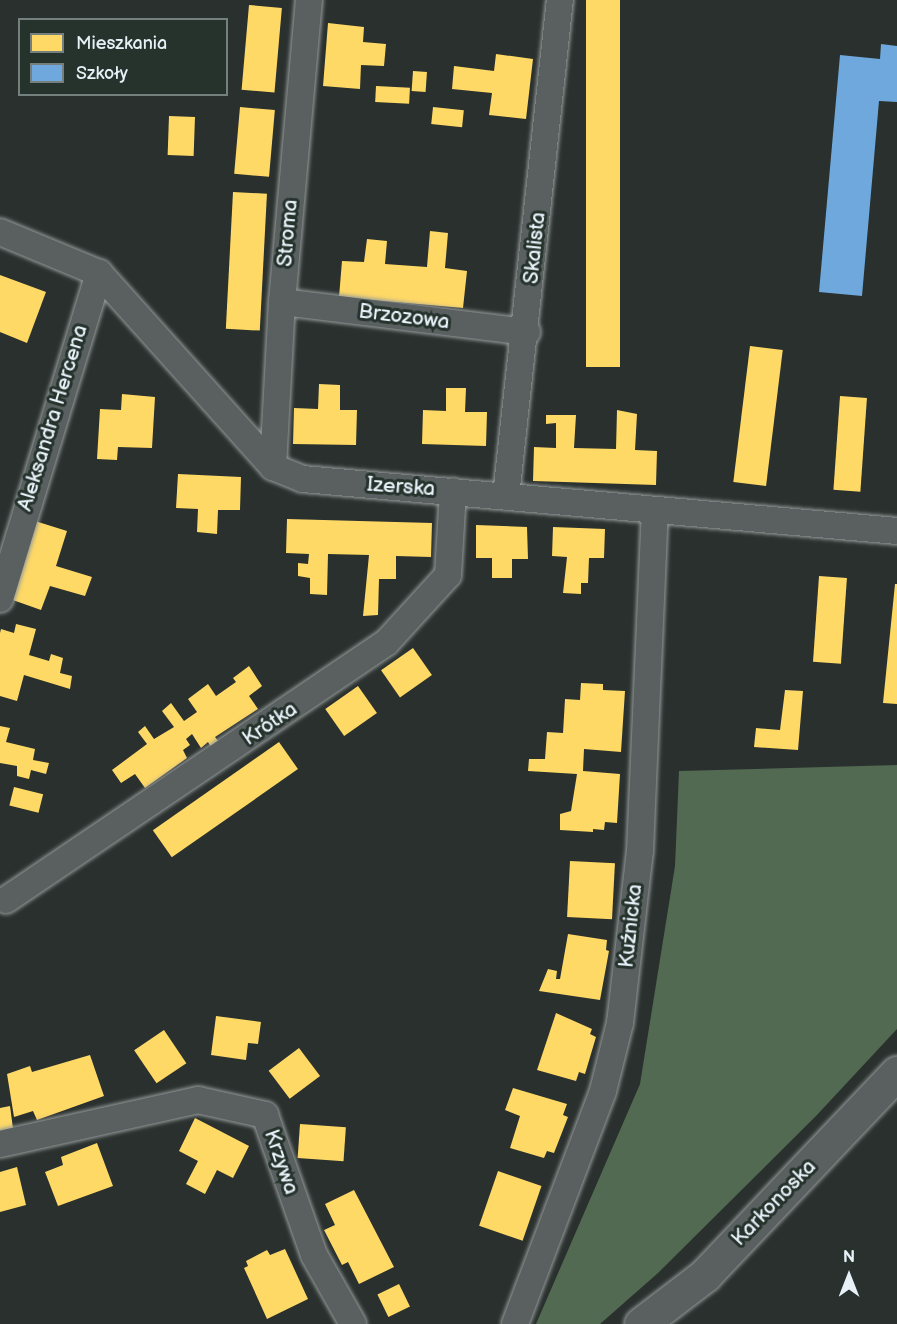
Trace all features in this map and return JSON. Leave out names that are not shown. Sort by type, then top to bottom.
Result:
[{"type":"main road","name":"Karkonoska","points":[[641,1324],[705,1275],[897,1073]]},
{"type":"street","name":"Stroma","points":[[273,467],[282,302],[309,0]]},
{"type":"street","name":"Skalista","points":[[506,496],[527,332],[560,0]]},
{"type":"street","name":"Izerska","points":[[0,232],[99,273],[273,467],[303,479],[897,531]]},
{"type":"street","name":"Aleksandra Hercena","points":[[0,599],[99,273]]},
{"type":"street","name":"Brzozowa","points":[[282,302],[527,332]]},
{"type":"street","name":"Krótka","points":[[6,900],[386,643],[448,575],[453,491]]},
{"type":"street","name":"Kuźnicka","points":[[515,1324],[603,1091],[620,1023],[640,851],[655,511]]},
{"type":"street","name":"Krzywa","points":[[0,1144],[198,1100],[265,1114],[314,1255],[353,1324]]},
{"type":"green space","points":[[897,765],[897,1029],[816,1116],[658,1273],[600,1324],[536,1324],[640,1084],[675,866],[679,771]]},
{"type":"building: Mieszkania","points":[[586,0],[620,0],[620,367],[586,367]]},
{"type":"building: Mieszkania","points":[[249,5],[282,8],[274,93],[242,90]]},
{"type":"building: Mieszkania","points":[[328,23],[364,27],[363,42],[386,44],[384,66],[361,65],[360,89],[323,86]]},
{"type":"building: Mieszkania","points":[[496,54],[533,59],[526,119],[489,115],[492,93],[452,89],[454,66],[494,71]]},
{"type":"building: Mieszkania","points":[[413,71],[427,72],[426,92],[412,91]]},
{"type":"building: Mieszkania","points":[[376,86],[410,88],[409,104],[375,102]]},
{"type":"building: Mieszkania","points":[[240,107],[275,110],[269,177],[234,174]]},
{"type":"building: Mieszkania","points":[[433,107],[464,110],[462,127],[431,124]]},
{"type":"building: Mieszkania","points":[[169,116],[195,117],[194,156],[168,155]]},
{"type":"building: Mieszkania","points":[[233,192],[267,194],[260,331],[226,329]]},
{"type":"building: Mieszkania","points":[[430,231],[448,233],[445,268],[467,271],[463,308],[339,297],[342,261],[364,262],[367,239],[387,241],[385,264],[427,267]]},
{"type":"building: Mieszkania","points":[[0,275],[46,292],[27,343],[0,332]]},
{"type":"building: Mieszkania","points":[[750,346],[783,350],[766,486],[733,482]]},
{"type":"building: Mieszkania","points":[[319,384],[340,385],[340,410],[357,410],[356,445],[293,444],[294,408],[318,409]]},
{"type":"building: Mieszkania","points":[[446,388],[466,388],[465,412],[487,412],[486,446],[422,444],[423,410],[446,411]]},
{"type":"building: Mieszkania","points":[[122,394],[155,397],[152,448],[118,447],[117,460],[97,459],[100,409],[121,410]]},
{"type":"building: Mieszkania","points":[[840,396],[867,398],[860,492],[833,490]]},
{"type":"building: Mieszkania","points":[[617,410],[637,414],[635,450],[657,451],[656,485],[533,481],[534,447],[556,448],[556,423],[546,424],[546,415],[576,415],[574,448],[616,449]]},
{"type":"building: Mieszkania","points":[[178,474],[241,477],[240,510],[218,510],[217,534],[197,532],[198,509],[176,508]]},
{"type":"building: Mieszkania","points":[[287,519],[432,523],[431,557],[396,556],[396,579],[379,579],[378,615],[363,616],[369,555],[328,554],[327,595],[310,594],[310,578],[298,576],[298,563],[308,564],[309,554],[286,553]]},
{"type":"building: Mieszkania","points":[[35,521],[67,531],[56,566],[92,577],[85,596],[50,586],[41,610],[10,599]]},
{"type":"building: Mieszkania","points":[[476,525],[527,527],[528,559],[512,559],[512,578],[492,578],[492,558],[476,558]]},
{"type":"building: Mieszkania","points":[[553,527],[605,529],[604,558],[589,558],[588,583],[581,583],[581,594],[563,593],[567,557],[552,556]]},
{"type":"building: Mieszkania","points":[[819,576],[847,578],[841,664],[813,662]]},
{"type":"building: Mieszkania","points":[[895,584],[897,584],[897,704],[883,703]]},
{"type":"building: Mieszkania","points":[[16,624],[36,629],[29,655],[49,661],[51,654],[63,658],[60,673],[72,676],[70,689],[24,675],[17,701],[0,696],[0,633],[1,629],[14,633]]},
{"type":"building: Mieszkania","points":[[413,648],[432,675],[400,697],[381,670]]},
{"type":"building: Mieszkania","points":[[249,666],[262,686],[249,696],[258,709],[215,737],[219,742],[211,747],[208,742],[201,748],[192,734],[186,739],[190,745],[183,750],[187,758],[145,788],[135,774],[121,783],[112,770],[147,744],[138,732],[145,726],[154,739],[174,727],[162,711],[171,703],[184,721],[197,712],[188,699],[208,684],[216,696],[236,682],[233,678]]},
{"type":"building: Mieszkania","points":[[581,683],[603,684],[603,690],[625,691],[621,752],[584,749],[583,771],[620,774],[617,823],[605,822],[604,830],[593,829],[593,832],[560,830],[560,814],[571,811],[577,774],[528,771],[529,759],[545,759],[547,732],[563,733],[565,699],[580,700]]},
{"type":"building: Mieszkania","points":[[358,686],[377,713],[344,736],[325,709]]},
{"type":"building: Mieszkania","points":[[785,690],[803,691],[798,750],[754,747],[756,728],[780,730]]},
{"type":"building: Mieszkania","points":[[0,726],[10,728],[6,742],[35,749],[33,760],[49,763],[46,774],[31,770],[29,779],[17,776],[17,766],[0,763]]},
{"type":"building: Mieszkania","points":[[279,742],[298,769],[172,857],[153,830]]},
{"type":"building: Mieszkania","points":[[14,787],[43,794],[39,813],[9,805]]},
{"type":"building: Mieszkania","points":[[570,861],[615,863],[612,919],[567,917]]},
{"type":"building: Mieszkania","points":[[568,934],[607,940],[606,950],[609,951],[600,1000],[539,991],[548,969],[557,971],[556,979],[560,979]]},
{"type":"building: Mieszkania","points":[[556,1013],[592,1029],[590,1034],[596,1037],[585,1074],[579,1072],[576,1081],[537,1070]]},
{"type":"building: Mieszkania","points":[[216,1016],[261,1022],[258,1044],[248,1043],[246,1060],[211,1055]]},
{"type":"building: Mieszkania","points":[[164,1030],[186,1063],[157,1083],[134,1050]]},
{"type":"building: Mieszkania","points":[[299,1048],[320,1076],[290,1099],[269,1071]]},
{"type":"building: Mieszkania","points":[[90,1055],[104,1096],[37,1120],[33,1111],[14,1117],[7,1074],[30,1066],[32,1072]]},
{"type":"building: Mieszkania","points":[[513,1088],[567,1104],[563,1115],[568,1117],[554,1153],[547,1151],[544,1158],[510,1148],[520,1116],[505,1110]]},
{"type":"building: Mieszkania","points":[[10,1106],[14,1136],[0,1139],[0,1108]]},
{"type":"building: Mieszkania","points":[[195,1118],[249,1146],[233,1178],[217,1170],[205,1194],[186,1184],[198,1161],[179,1151]]},
{"type":"building: Mieszkania","points":[[300,1124],[346,1127],[344,1161],[298,1158]]},
{"type":"building: Mieszkania","points":[[97,1143],[113,1186],[58,1206],[45,1172],[63,1165],[61,1157]]},
{"type":"building: Mieszkania","points":[[17,1167],[26,1205],[0,1212],[0,1172]]},
{"type":"building: Mieszkania","points":[[498,1171],[541,1186],[523,1241],[479,1226]]},
{"type":"building: Mieszkania","points":[[354,1190],[394,1267],[359,1284],[348,1262],[342,1265],[324,1230],[335,1225],[325,1204]]},
{"type":"building: Mieszkania","points":[[285,1249],[308,1299],[267,1319],[244,1268],[248,1266],[246,1261],[267,1250],[270,1255]]},
{"type":"building: Mieszkania","points":[[399,1284],[410,1306],[388,1317],[377,1295]]},
{"type":"building: Szkoły","points":[[881,44],[897,46],[897,102],[879,101],[862,296],[819,292],[840,55],[880,59]]}]
